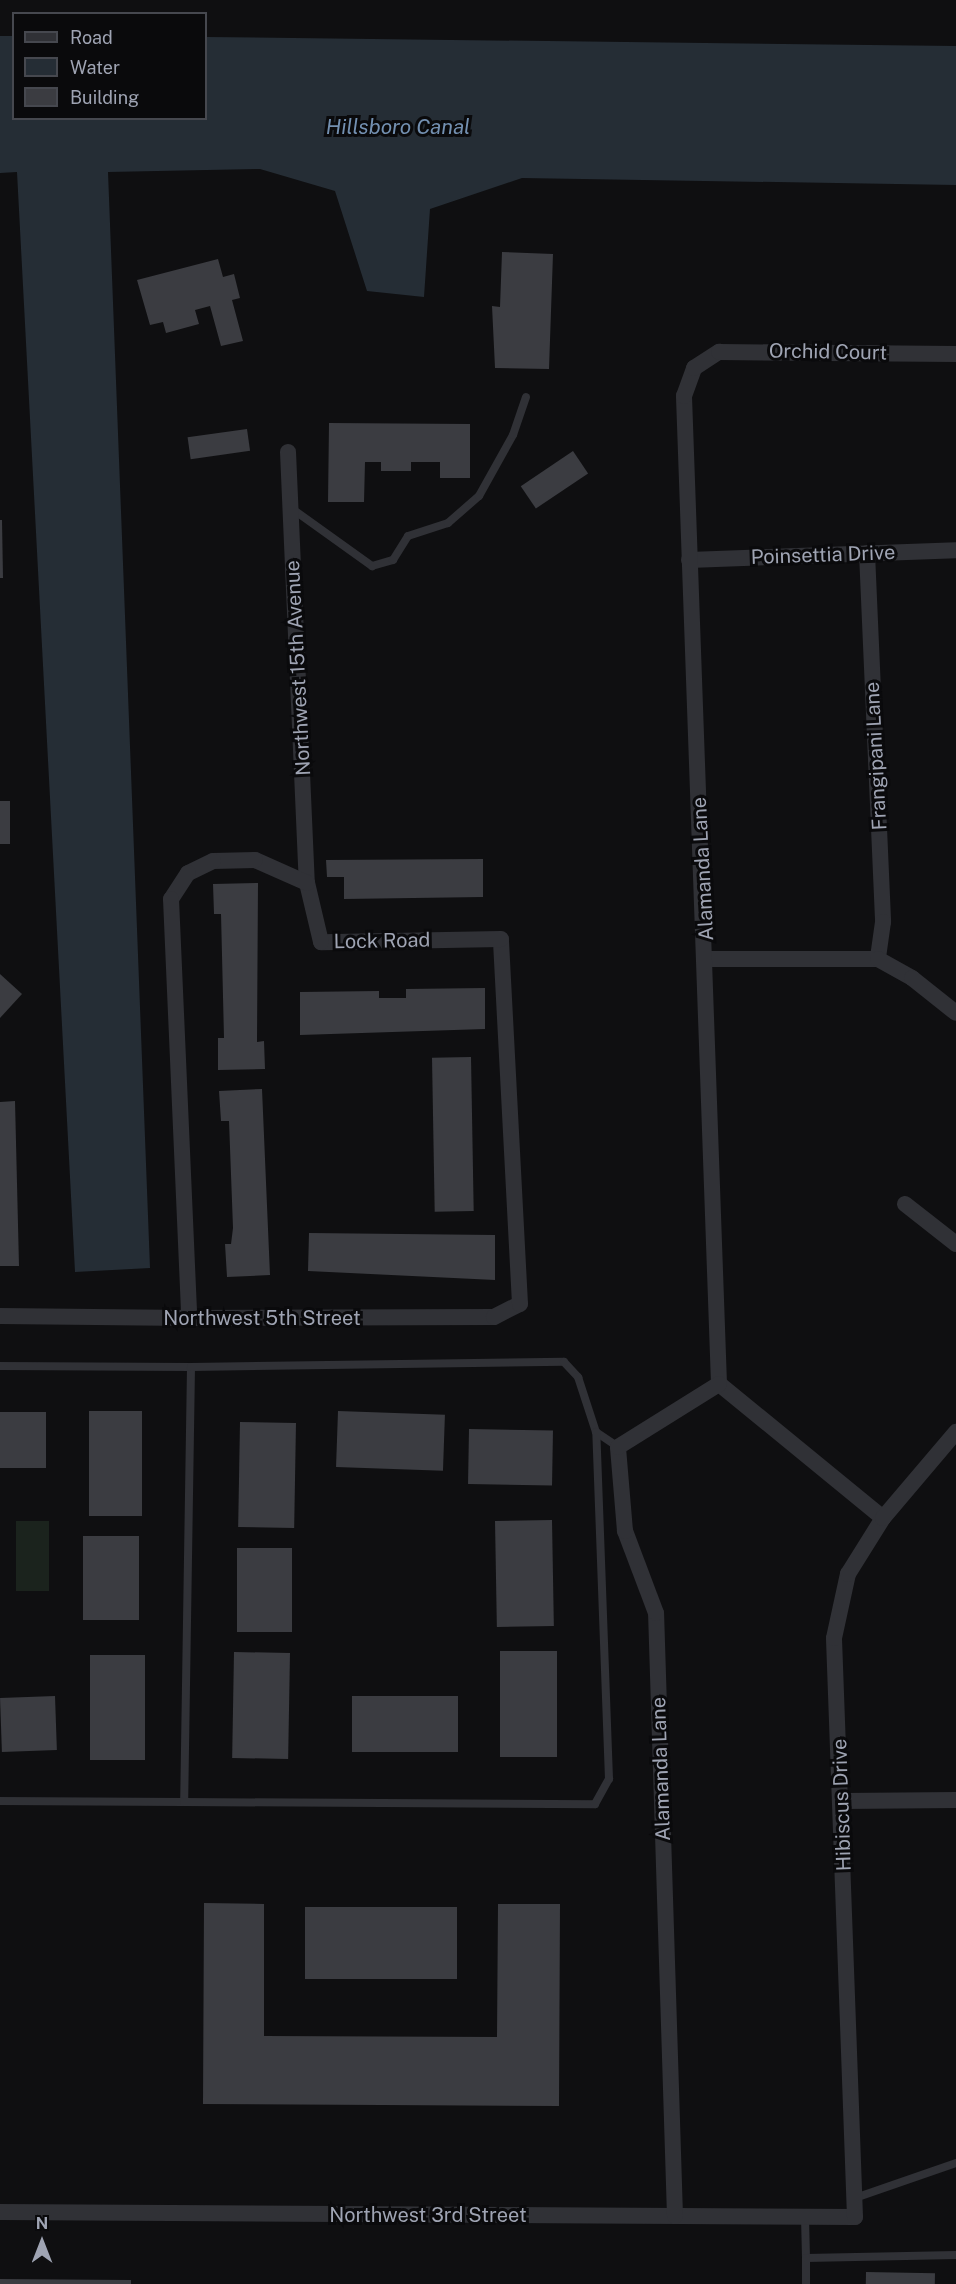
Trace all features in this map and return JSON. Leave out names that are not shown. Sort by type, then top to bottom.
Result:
[{"type":"street","name":"Orchid Court","points":[[703,360],[731,351],[956,354]]},
{"type":"street","name":"Alamanda Lane","points":[[703,360],[694,368],[684,396],[707,959],[713,1316],[719,1384]]},
{"type":"street","name":"Northwest 15th Avenue","points":[[288,452],[307,883]]},
{"type":"street","name":"Poinsettia Drive","points":[[689,560],[956,550]]},
{"type":"street","name":"Frangipani Lane","points":[[867,553],[883,922],[878,959]]},
{"type":"street","points":[[189,1318],[171,899],[188,873],[213,861],[255,860],[307,883]]},
{"type":"street","name":"Lock Road","points":[[307,883],[321,942],[501,939],[520,1304]]},
{"type":"street","points":[[707,959],[878,959],[912,978],[956,1013]]},
{"type":"street","points":[[905,1204],[956,1244]]},
{"type":"street","name":"Northwest 5th Street","points":[[0,1316],[494,1317],[520,1304]]},
{"type":"street","points":[[618,1447],[719,1384],[883,1518]]},
{"type":"street","name":"Hibiscus Drive","points":[[855,2217],[843,1801],[834,1638],[848,1574],[883,1518],[956,1432]]},
{"type":"street","name":"Alamanda Lane","points":[[618,1447],[625,1531],[656,1613],[675,2216]]},
{"type":"street","points":[[843,1801],[956,1800]]},
{"type":"street","name":"Northwest 3rd Street","points":[[0,2212],[855,2217]]},
{"type":"lane","points":[[291,508],[372,566],[393,560],[408,536],[448,523],[479,496],[513,435],[526,397]]},
{"type":"lane","points":[[0,1366],[191,1367],[564,1362],[578,1377],[596,1432],[609,1779],[595,1804],[0,1801]]},
{"type":"lane","points":[[184,1802],[191,1367]]},
{"type":"lane","points":[[596,1432],[618,1447]]},
{"type":"lane","points":[[855,2198],[956,2163]]},
{"type":"lane","points":[[805,2217],[806,2284]]},
{"type":"lane","points":[[806,2258],[956,2255]]},
{"type":"shaded area","points":[[16,1521],[49,1521],[49,1591],[16,1591]]},
{"type":"water","name":"Hillsboro Canal","points":[[0,36],[12,36],[12,120],[207,120],[207,37],[956,46],[956,185],[522,178],[430,209],[424,297],[367,291],[335,191],[260,169],[108,172],[150,1268],[75,1272],[17,172],[0,173]]},
{"type":"building","points":[[502,252],[553,254],[549,369],[495,368],[492,306],[500,307]]},
{"type":"building","points":[[218,259],[223,277],[234,274],[240,298],[232,300],[243,341],[221,346],[210,306],[195,310],[199,324],[166,333],[163,322],[150,325],[137,280]]},
{"type":"building","points":[[329,423],[470,424],[470,478],[440,478],[440,462],[411,462],[411,471],[381,471],[381,462],[365,462],[364,502],[328,502]]},
{"type":"building","points":[[247,429],[250,451],[191,459],[188,437]]},
{"type":"building","points":[[573,451],[588,473],[536,509],[521,486]]},
{"type":"building","points":[[0,520],[2,520],[3,578],[0,578]]},
{"type":"building","points":[[0,801],[10,801],[10,844],[0,844]]},
{"type":"building","points":[[483,859],[483,897],[344,899],[344,877],[327,877],[326,860]]},
{"type":"building","points":[[258,883],[257,1042],[264,1041],[265,1069],[218,1070],[218,1038],[224,1038],[221,914],[214,914],[213,884]]},
{"type":"building","points":[[0,974],[22,994],[0,1018]]},
{"type":"building","points":[[485,988],[485,1029],[300,1035],[300,992],[379,991],[379,998],[406,998],[406,989]]},
{"type":"building","points":[[471,1057],[474,1211],[435,1212],[432,1058]]},
{"type":"building","points":[[262,1089],[270,1275],[227,1277],[225,1244],[231,1244],[233,1228],[229,1121],[221,1121],[219,1091]]},
{"type":"building","points":[[15,1101],[19,1266],[0,1266],[0,1102]]},
{"type":"building","points":[[309,1233],[495,1235],[495,1280],[308,1271]]},
{"type":"building","points":[[89,1411],[142,1411],[142,1516],[89,1516]]},
{"type":"building","points":[[338,1411],[445,1415],[443,1471],[336,1467]]},
{"type":"building","points":[[0,1412],[46,1412],[46,1468],[0,1468]]},
{"type":"building","points":[[240,1422],[296,1423],[294,1528],[238,1527]]},
{"type":"building","points":[[469,1429],[553,1430],[552,1485],[468,1484]]},
{"type":"building","points":[[552,1520],[554,1626],[497,1627],[495,1521]]},
{"type":"building","points":[[83,1536],[139,1536],[139,1620],[83,1620]]},
{"type":"building","points":[[237,1548],[292,1548],[292,1632],[237,1632]]},
{"type":"building","points":[[500,1651],[557,1651],[557,1757],[500,1757]]},
{"type":"building","points":[[234,1652],[290,1653],[288,1759],[232,1758]]},
{"type":"building","points":[[90,1655],[145,1655],[145,1760],[90,1760]]},
{"type":"building","points":[[55,1696],[57,1750],[2,1752],[0,1698]]},
{"type":"building","points":[[352,1696],[458,1696],[458,1752],[352,1752]]},
{"type":"building","points":[[204,1903],[264,1904],[264,2036],[497,2037],[498,1904],[560,1904],[559,2106],[203,2104]]},
{"type":"building","points":[[305,1907],[457,1907],[457,1979],[305,1979]]},
{"type":"building","points":[[866,2272],[935,2273],[935,2284],[866,2284]]},
{"type":"building","points":[[0,2279],[131,2280],[131,2284],[0,2284]]}]
